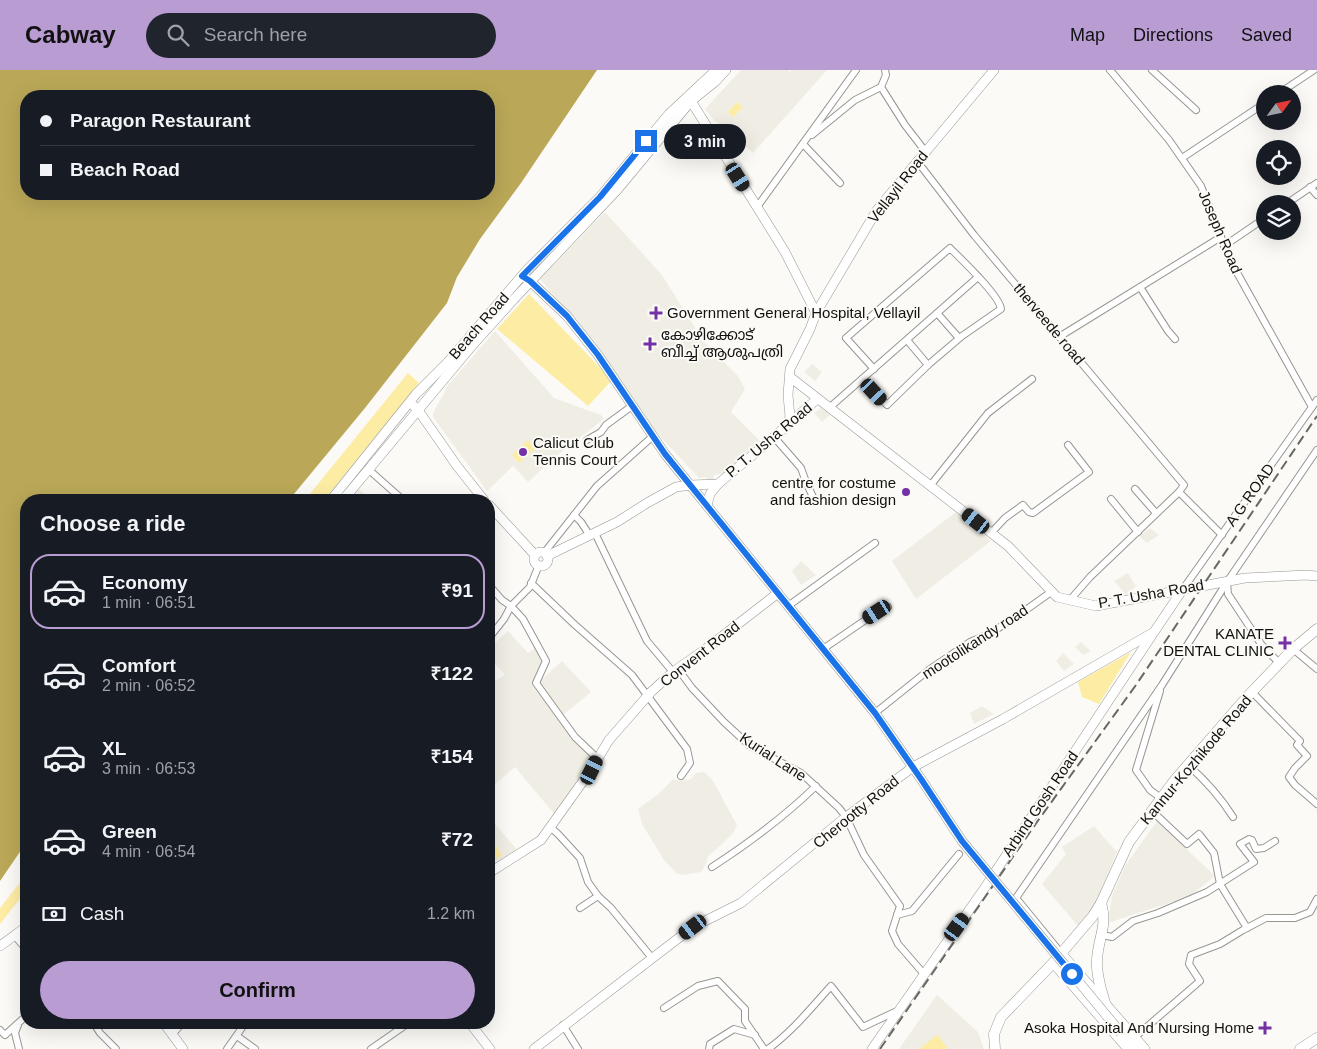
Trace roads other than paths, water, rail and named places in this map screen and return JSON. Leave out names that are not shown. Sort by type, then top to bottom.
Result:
[{"type":"main road","name":"Kannur-Kozhikode Road","points":[[995,1049],[994,1034],[1001,1017],[1053,963],[1093,916],[1101,903],[1128,842],[1161,798],[1252,692],[1293,649],[1317,630]]},
{"type":"main road","points":[[1101,903],[1105,916],[1097,960],[1100,986],[1106,1006]]},
{"type":"main road","points":[[1300,1049],[1317,1038]]},
{"type":"street","name":"Beach Road","points":[[336,494],[410,402],[600,197],[669,114],[716,70]]},
{"type":"street","name":"Beach Road","points":[[348,494],[526,279],[618,189],[691,101],[716,81],[726,70]]},
{"type":"street","points":[[757,207],[856,70]]},
{"type":"street","points":[[804,142],[855,100],[881,87],[886,75],[885,70]]},
{"type":"street","name":"Vellayil Road","points":[[786,426],[790,417],[788,395],[790,369],[816,313],[877,210],[994,70]]},
{"type":"street","name":"Joseph Road","points":[[1110,70],[1170,140],[1201,186],[1230,260],[1312,407]]},
{"type":"street","points":[[1152,70],[1196,110]]},
{"type":"street","points":[[1292,85],[1314,70]]},
{"type":"street","points":[[881,87],[905,125],[926,151]]},
{"type":"street","points":[[691,101],[784,252],[816,313]]},
{"type":"street","points":[[1182,158],[1256,109]]},
{"type":"street","points":[[804,142],[840,183]]},
{"type":"street","name":"therveede road","points":[[917,161],[974,235],[1184,484],[1180,492]]},
{"type":"street","points":[[1300,195],[1317,183]]},
{"type":"street","points":[[1310,188],[1317,195]]},
{"type":"street","points":[[1224,246],[1256,224]]},
{"type":"street","points":[[1059,337],[1221,237]]},
{"type":"street","points":[[862,379],[887,405],[959,338],[1001,309],[1002,306],[992,293],[950,248],[846,338],[874,369]]},
{"type":"street","points":[[829,408],[978,277]]},
{"type":"street","points":[[526,279],[567,316],[598,355],[652,437],[875,713],[962,841],[1136,1049]]},
{"type":"street","points":[[1140,287],[1175,339]]},
{"type":"street","points":[[937,313],[959,338]]},
{"type":"street","points":[[907,340],[928,365]]},
{"type":"street","name":"P. T. Usha Road","points":[[790,377],[1008,546],[1057,597],[1096,606],[1245,578],[1306,574],[1317,576]]},
{"type":"street","points":[[930,486],[988,413],[1032,379]]},
{"type":"street","name":"P. T. Usha Road","points":[[542,554],[617,522],[676,487],[718,484],[817,399]]},
{"type":"street","name":"A G ROAD","points":[[1183,590],[1317,400]]},
{"type":"street","points":[[410,402],[418,410],[479,494]]},
{"type":"street","points":[[587,440],[601,432],[606,425],[632,406]]},
{"type":"street","points":[[495,630],[511,606],[531,583],[538,565],[534,562],[597,486],[652,437]]},
{"type":"street","points":[[774,437],[801,468],[813,497]]},
{"type":"street","points":[[992,533],[1005,518],[1023,505],[1028,512],[1033,513],[1089,472],[1068,445]]},
{"type":"street","points":[[1145,1049],[1106,1006],[1016,898],[1162,686],[1227,582],[1317,450]]},
{"type":"street","points":[[368,469],[396,494]]},
{"type":"street","points":[[707,505],[710,494],[718,484]]},
{"type":"street","points":[[1135,489],[1156,513]]},
{"type":"street","points":[[1070,600],[1090,577],[1180,492],[1222,535]]},
{"type":"street","points":[[1111,499],[1138,532]]},
{"type":"street","points":[[495,511],[542,554]]},
{"type":"street","name":"Kurial Lane","points":[[574,515],[592,534],[647,642],[724,722],[750,746],[801,773],[839,808],[846,817],[864,855],[900,906],[892,931],[898,944],[924,974]]},
{"type":"street","points":[[788,606],[875,543]]},
{"type":"street","points":[[1227,582],[1228,594],[1261,644],[1280,664]]},
{"type":"street","points":[[531,583],[632,675],[687,749],[690,763],[681,776]]},
{"type":"street","name":"Cherootty Road","points":[[534,1049],[693,927],[741,903],[846,817],[913,767],[1002,719],[1154,632],[1183,590]]},
{"type":"street","points":[[495,592],[523,619],[546,661],[536,684],[576,736],[597,758]]},
{"type":"street","name":"mootolikandy road","points":[[875,713],[930,669],[970,642],[989,634],[1010,621],[1051,592]]},
{"type":"street","name":"Convent Road","points":[[495,869],[541,840],[592,770],[597,758],[609,740],[648,696],[675,670],[778,593]]},
{"type":"street","points":[[824,649],[870,616],[888,607]]},
{"type":"street","name":"Arbind Gosh Road","points":[[872,1049],[986,886],[1154,632]]},
{"type":"street","points":[[1293,649],[1317,669]]},
{"type":"street","points":[[1161,798],[1150,790],[1136,770],[1162,686]]},
{"type":"street","points":[[1252,692],[1300,740],[1297,746],[1307,756],[1289,777],[1295,785],[1317,804]]},
{"type":"street","points":[[1188,765],[1226,806],[1233,817]]},
{"type":"street","points":[[712,867],[736,852],[796,806],[816,786]]},
{"type":"street","points":[[1152,811],[1187,844],[1199,834],[1214,853],[1220,884],[1247,928]]},
{"type":"street","points":[[550,827],[580,858],[588,882],[598,896],[611,908],[652,958]]},
{"type":"street","points":[[1102,935],[1112,937],[1133,921],[1192,899],[1254,862],[1240,844],[1249,839],[1252,840],[1256,848],[1264,848],[1275,841]]},
{"type":"street","points":[[897,915],[912,910],[959,854]]},
{"type":"street","points":[[580,908],[598,896]]},
{"type":"street","points":[[1135,1037],[1200,981],[1189,964],[1191,955],[1220,944],[1266,918],[1295,918],[1310,912],[1316,904]]},
{"type":"street","points":[[0,946],[20,931]]},
{"type":"street","points":[[14,935],[20,942]]},
{"type":"street","points":[[1053,963],[1128,1049]]},
{"type":"street","points":[[664,1008],[698,986],[718,981],[745,1009],[744,1021],[766,1049],[778,1042],[831,986],[863,1027],[900,1009]]},
{"type":"street","points":[[0,1030],[5,1035],[18,1024]]},
{"type":"street","points":[[18,1024],[15,1034],[19,1049]]},
{"type":"street","points":[[563,1025],[578,1049]]},
{"type":"street","points":[[98,1029],[116,1049]]},
{"type":"street","points":[[168,1029],[184,1049]]},
{"type":"street","points":[[172,1035],[177,1029]]},
{"type":"street","points":[[227,1049],[242,1029]]},
{"type":"street","points":[[371,1049],[400,1029]]},
{"type":"street","points":[[474,1029],[490,1049]]},
{"type":"street","points":[[709,1049],[710,1044],[734,1029],[755,1036]]},
{"type":"street","points":[[237,1036],[255,1049]]},
{"type":"railway","points":[[880,1049],[1037,822],[1136,685],[1317,416]]},
{"type":"place","name":"Government General Hospital, Vellayil","points":[[656,313]]},
{"type":"place","name":"കോഴിക്കോട് ബീച്ച് ആശുപത്രി","points":[[650,344]]},
{"type":"place","name":"Calicut Club Tennis Court","points":[[523,452]]},
{"type":"place","name":"centre for costume and fashion design","points":[[906,492]]},
{"type":"place","name":"KANATE DENTAL CLINIC","points":[[1285,643]]},
{"type":"place","name":"Asoka Hospital And Nursing Home","points":[[1265,1028]]}]
